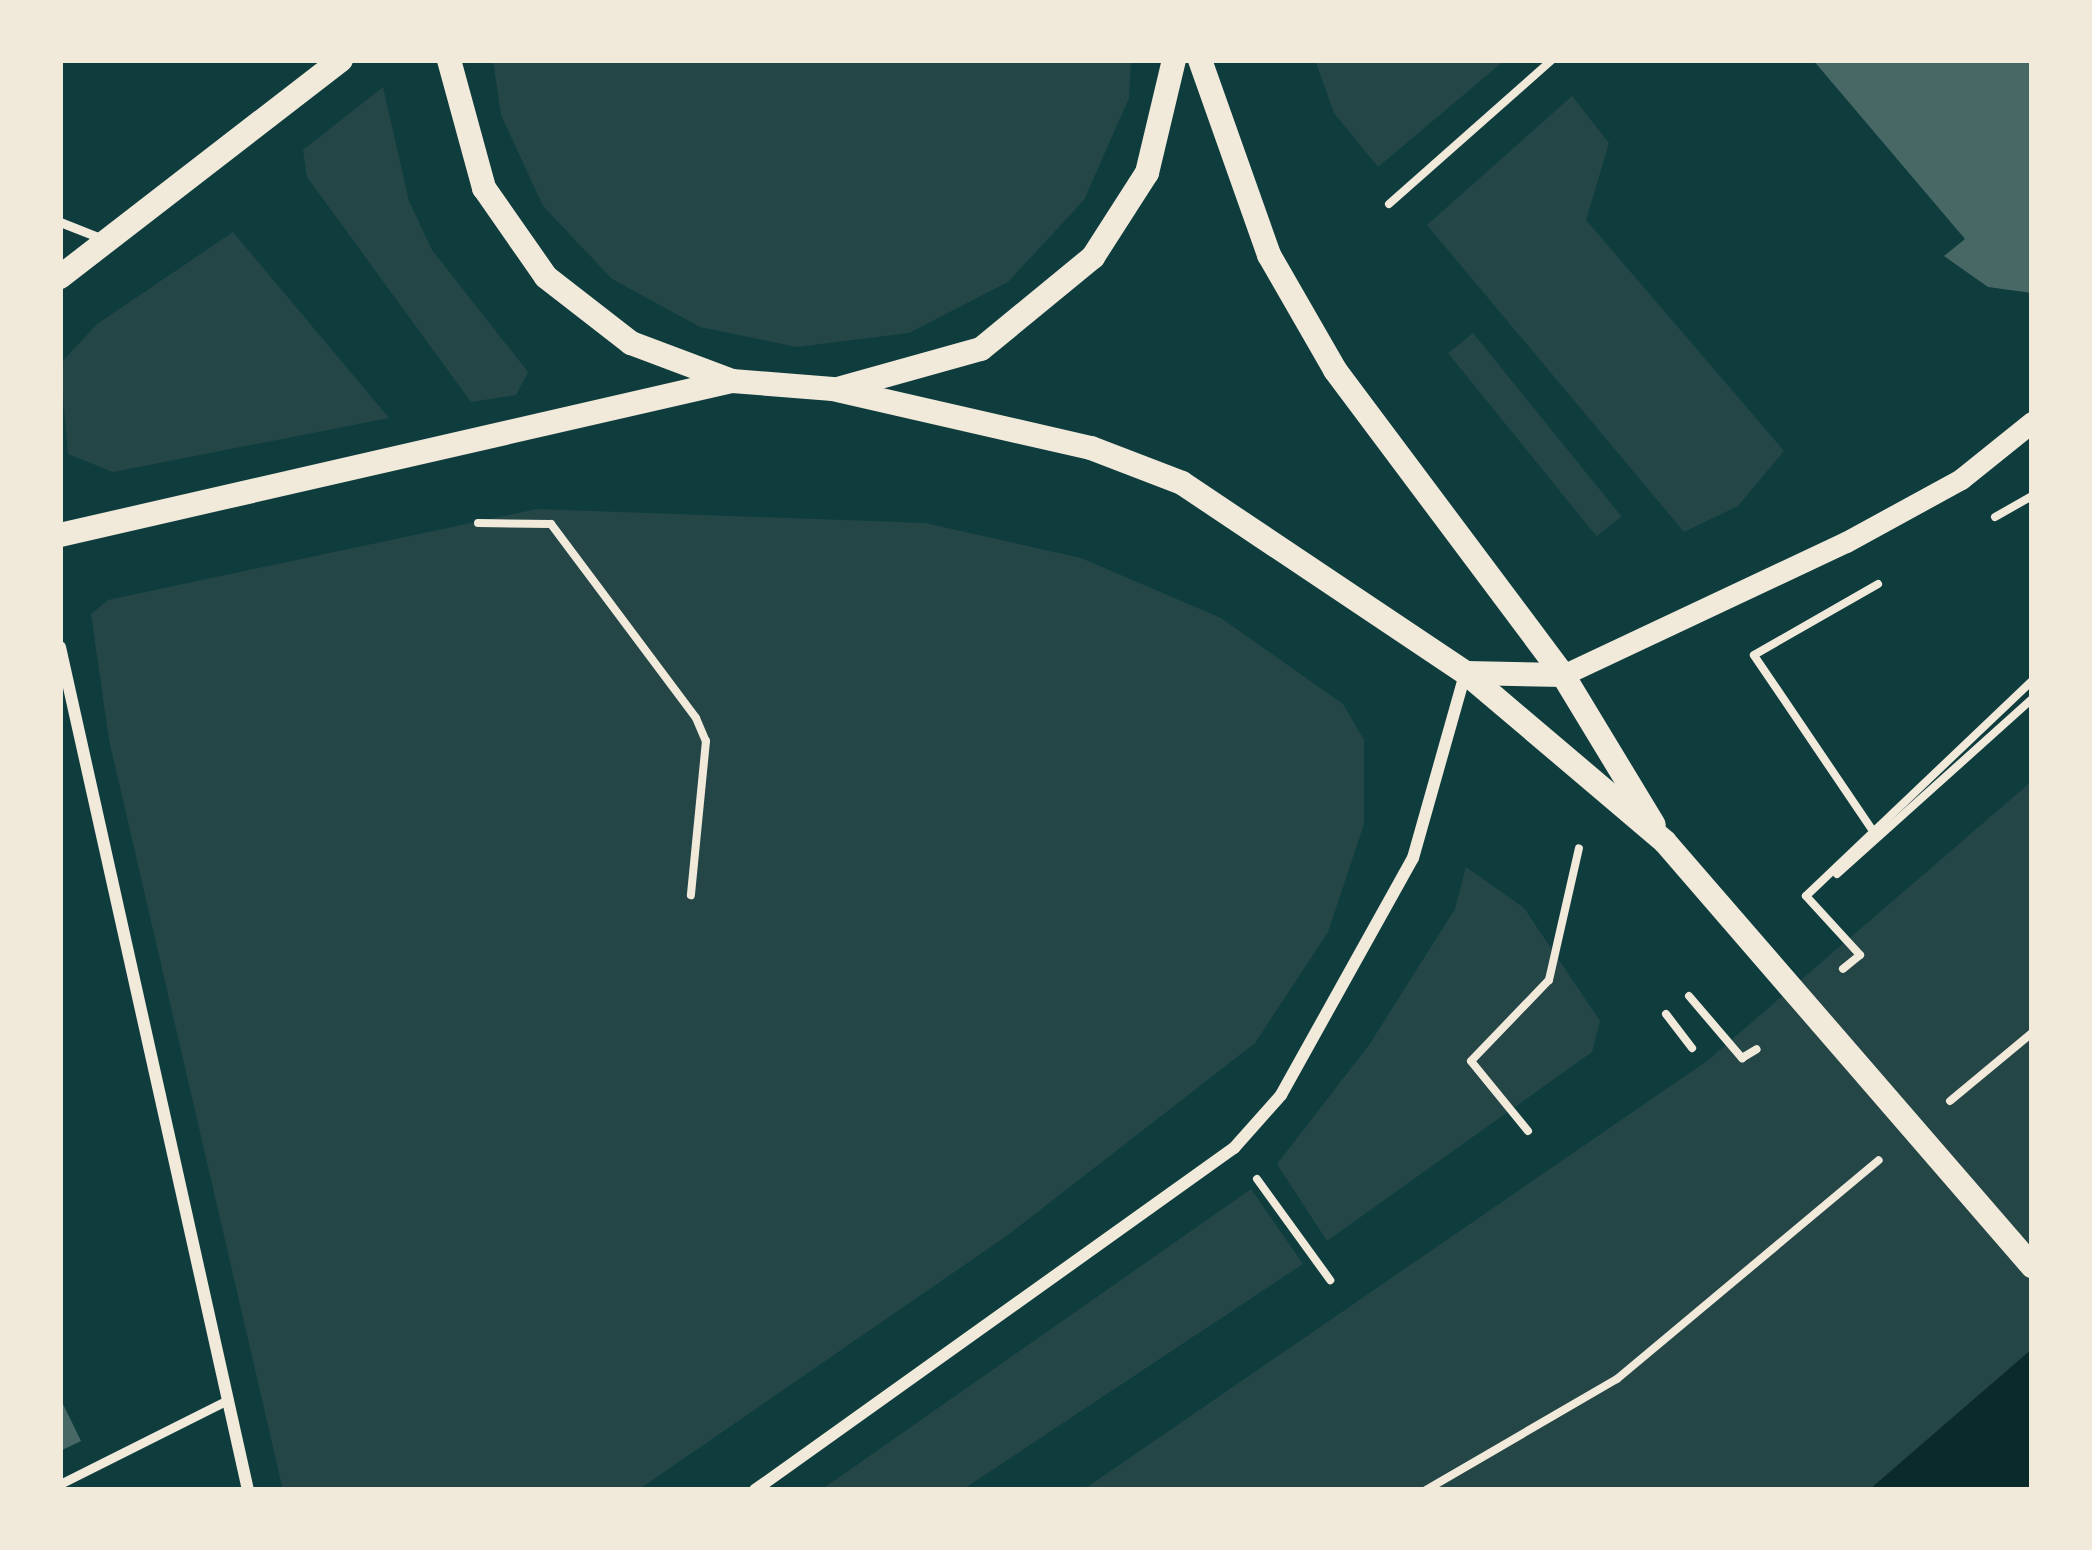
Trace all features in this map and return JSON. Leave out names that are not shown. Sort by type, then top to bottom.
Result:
[{"type":"main road","points":[[60,277],[341,60]]},
{"type":"main road","points":[[449,60],[484,188],[546,277],[631,343],[732,381],[833,389],[1091,448],[1182,483],[1466,673],[1665,842],[2032,1266]]},
{"type":"main road","points":[[833,389],[981,350],[1093,257],[1147,173],[1174,60]]},
{"type":"main road","points":[[1200,60],[1269,255],[1335,370],[1564,675],[1665,842]]},
{"type":"main road","points":[[60,535],[732,381]]},
{"type":"main road","points":[[1466,673],[1564,675]]},
{"type":"street","points":[[1564,675],[1846,542],[1961,479],[2032,422]]},
{"type":"street","points":[[60,647],[248,1490]]},
{"type":"street","points":[[755,1490],[1234,1148],[1281,1095],[1413,858],[1466,673]]},
{"type":"lane","points":[[60,223],[108,241]]},
{"type":"lane","points":[[60,1484],[227,1400]]},
{"type":"path","points":[[1389,204],[1552,60]]},
{"type":"path","points":[[478,523],[551,524],[696,718],[706,741],[692,895]]},
{"type":"path","points":[[1754,655],[1875,834]]},
{"type":"path","points":[[1806,896],[2032,682]]},
{"type":"path","points":[[1806,896],[1883,842],[2032,699]]},
{"type":"path","points":[[1528,1131],[1471,1060],[1549,980],[1579,848]]},
{"type":"path","points":[[1806,896],[1860,955],[1843,969]]},
{"type":"path","points":[[1689,996],[1742,1058],[1757,1049]]},
{"type":"path","points":[[1666,1014],[1691,1048]]},
{"type":"path","points":[[1942,1108],[2032,1033]]},
{"type":"path","points":[[1426,1490],[1617,1379],[1888,1153]]},
{"type":"path","points":[[1277,1207],[1330,1280]]},
{"type":"shaded area","points":[[493,60],[1131,60],[1129,98],[1084,200],[1008,282],[909,333],[797,347],[700,327],[612,279],[543,206],[501,115]]},
{"type":"shaded area","points":[[1315,60],[1505,60],[1378,167],[1334,113]]},
{"type":"shaded area","points":[[383,87],[409,201],[432,250],[528,372],[516,395],[471,402],[307,177],[303,150]]},
{"type":"shaded area","points":[[1572,96],[1609,143],[1586,220],[1784,451],[1738,506],[1684,532],[1427,225]]},
{"type":"shaded area","points":[[233,232],[389,418],[113,472],[68,454],[60,364],[97,324]]},
{"type":"shaded area","points":[[1473,333],[1622,516],[1597,537],[1448,353]]},
{"type":"shaded area","points":[[537,509],[925,523],[1081,558],[1221,618],[1343,704],[1364,740],[1364,824],[1328,932],[1255,1043],[1008,1235],[638,1490],[283,1490],[109,740],[91,614],[108,600]]},
{"type":"shaded area","points":[[2032,781],[2032,1349],[1869,1490],[1083,1490],[1707,1061]]},
{"type":"shaded area","points":[[1466,867],[1524,908],[1600,1021],[1592,1052],[1327,1241],[1277,1164],[1369,1045],[1455,909]]},
{"type":"shaded area","points":[[1251,1189],[1303,1264],[962,1490],[821,1490]]},
{"type":"shaded area","points":[[2032,1349],[2032,1490],[1869,1490]]},
{"type":"building","points":[[1813,60],[2032,60],[2032,293],[1988,287],[1944,256],[1965,239]]},
{"type":"building","points":[[60,1398],[81,1441],[60,1451]]}]
